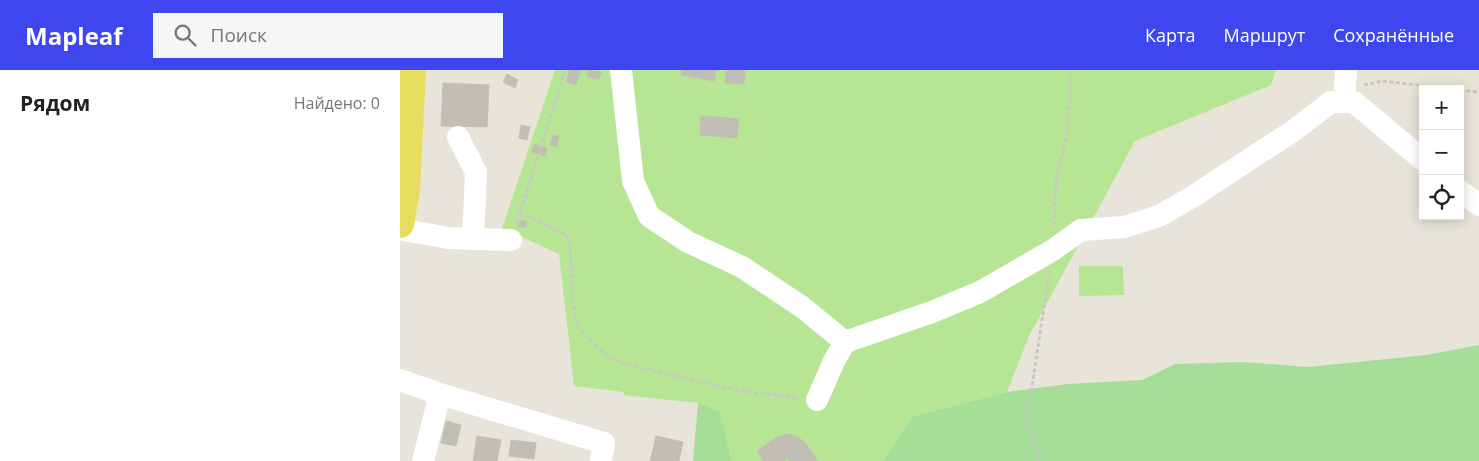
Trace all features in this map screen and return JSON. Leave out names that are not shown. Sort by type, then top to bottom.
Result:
[{"type":"main road","points":[[400,224],[406,190],[412,70]]},
{"type":"street","points":[[621,70],[633,182],[649,216],[688,242],[742,268],[802,307],[845,342]]},
{"type":"street","points":[[1344,102],[1346,70]]},
{"type":"street","points":[[817,400],[834,361],[845,342],[932,312],[980,292],[1053,250],[1081,230],[1124,227],[1159,216],[1192,197],[1293,131],[1331,102],[1354,102],[1419,157]]},
{"type":"street","points":[[458,137],[476,172],[473,239]]},
{"type":"street","points":[[1464,194],[1479,205]]},
{"type":"street","points":[[400,229],[431,236],[511,240]]},
{"type":"street","points":[[400,380],[440,394],[604,443],[601,461]]},
{"type":"street","points":[[422,461],[440,394]]},
{"type":"path","points":[[511,240],[565,70]]},
{"type":"path","points":[[1344,102],[1355,87],[1383,81],[1419,85]]},
{"type":"path","points":[[1464,90],[1479,92]]},
{"type":"path","points":[[520,213],[567,235],[570,246],[573,304],[578,326],[607,356],[632,366],[741,390],[817,400]]},
{"type":"green space","points":[[555,70],[1276,70],[1271,85],[1135,141],[1029,336],[1007,392],[913,416],[882,461],[732,461],[719,411],[698,403],[623,395],[624,392],[574,386],[559,254],[502,228]]},
{"type":"green space","points":[[1079,266],[1123,266],[1124,295],[1079,296]]},
{"type":"green space","points":[[1479,345],[1479,461],[882,461],[913,416],[1007,392],[1068,384],[1142,380],[1175,364],[1243,362],[1308,367],[1426,355]]},
{"type":"green space","points":[[698,403],[720,411],[732,461],[693,461]]},
{"type":"building","points":[[570,70],[581,70],[576,85],[566,82]]},
{"type":"building","points":[[588,70],[601,72],[599,79],[587,77]]},
{"type":"building","points":[[682,70],[716,70],[714,81],[681,75]]},
{"type":"building","points":[[726,70],[745,70],[744,84],[725,83]]},
{"type":"building","points":[[507,74],[518,80],[515,88],[503,82]]},
{"type":"building","points":[[443,83],[489,85],[487,127],[441,126]]},
{"type":"building","points":[[701,116],[739,119],[737,138],[700,135]]},
{"type":"building","points":[[521,125],[530,127],[527,140],[519,138]]},
{"type":"building","points":[[553,135],[559,136],[558,141],[552,139]]},
{"type":"building","points":[[552,139],[558,141],[556,147],[550,145]]},
{"type":"building","points":[[534,145],[547,148],[545,156],[532,152]]},
{"type":"building","points":[[520,221],[526,221],[526,227],[519,227]]},
{"type":"building","points":[[446,421],[461,425],[456,446],[441,443]]},
{"type":"building","points":[[790,434],[804,441],[818,461],[790,461],[788,458],[784,461],[764,461],[757,451],[777,437]]},
{"type":"building","points":[[477,436],[501,440],[497,461],[473,461]]},
{"type":"building","points":[[656,436],[683,442],[679,461],[650,461]]},
{"type":"building","points":[[511,440],[536,443],[534,459],[509,456]]}]
